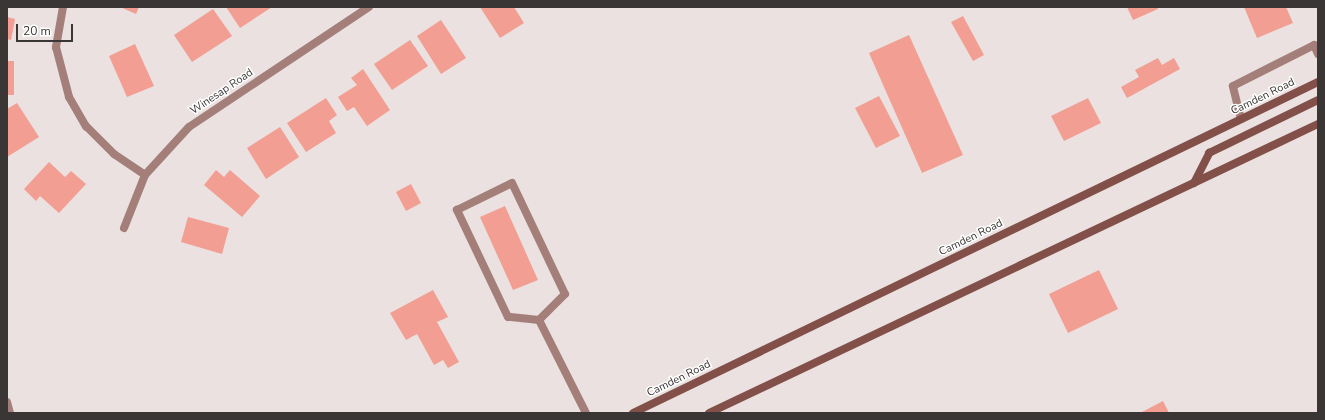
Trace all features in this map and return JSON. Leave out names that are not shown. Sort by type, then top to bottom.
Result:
[{"type":"main road","name":"Camden Road","points":[[633,413],[1318,82]]},
{"type":"main road","points":[[1194,183],[1209,153],[1318,100]]},
{"type":"main road","points":[[709,413],[1318,124]]},
{"type":"street","points":[[63,7],[56,47],[69,97],[92,132],[114,154],[145,175]]},
{"type":"street","name":"Winesap Road","points":[[124,228],[145,175],[190,127],[369,7]]},
{"type":"street","points":[[1241,119],[1233,86],[1314,45],[1318,54]]},
{"type":"street","points":[[512,183],[565,294],[539,320],[508,316],[457,210],[512,183]]},
{"type":"street","points":[[539,320],[586,413]]},
{"type":"street","points":[[7,402],[10,413]]},
{"type":"building","points":[[120,7],[139,7],[136,14]]},
{"type":"building","points":[[226,7],[272,7],[240,28]]},
{"type":"building","points":[[480,7],[514,7],[524,23],[500,38]]},
{"type":"building","points":[[1127,7],[1157,7],[1158,9],[1133,20]]},
{"type":"building","points":[[1244,7],[1286,7],[1293,23],[1257,38]]},
{"type":"building","points":[[213,9],[232,36],[192,62],[174,35]]},
{"type":"building","points":[[963,16],[984,55],[973,61],[951,22]]},
{"type":"building","points":[[7,17],[15,19],[11,40],[7,39]]},
{"type":"building","points":[[441,20],[466,58],[441,74],[417,36]]},
{"type":"building","points":[[909,35],[963,155],[922,173],[869,53]]},
{"type":"building","points":[[410,40],[428,66],[392,90],[374,64]]},
{"type":"building","points":[[135,44],[154,86],[127,97],[109,56]]},
{"type":"building","points":[[1158,58],[1162,65],[1174,58],[1180,69],[1127,98],[1121,87],[1139,77],[1135,70]]},
{"type":"building","points":[[7,61],[14,61],[14,95],[7,95]]},
{"type":"building","points":[[363,69],[390,110],[367,126],[354,107],[347,111],[338,97],[357,85],[351,78]]},
{"type":"building","points":[[879,96],[900,136],[876,148],[855,108]]},
{"type":"building","points":[[326,98],[337,115],[329,121],[336,133],[306,152],[287,123]]},
{"type":"building","points":[[1088,98],[1101,123],[1064,141],[1051,116]]},
{"type":"building","points":[[17,103],[39,137],[7,157],[7,109]]},
{"type":"building","points":[[280,127],[299,157],[266,179],[247,148]]},
{"type":"building","points":[[49,162],[65,177],[71,171],[86,184],[59,213],[40,196],[36,201],[24,189]]},
{"type":"building","points":[[216,170],[224,177],[230,170],[260,196],[242,217],[204,185]]},
{"type":"building","points":[[411,184],[421,203],[406,211],[396,192]]},
{"type":"building","points":[[505,206],[538,280],[513,290],[480,217]]},
{"type":"building","points":[[188,217],[229,228],[222,254],[181,242]]},
{"type":"building","points":[[1099,270],[1118,309],[1068,333],[1049,294]]},
{"type":"building","points":[[433,290],[448,317],[437,322],[459,362],[448,368],[443,360],[434,365],[417,334],[406,340],[390,313]]},
{"type":"building","points":[[1163,401],[1169,413],[1140,413]]}]
